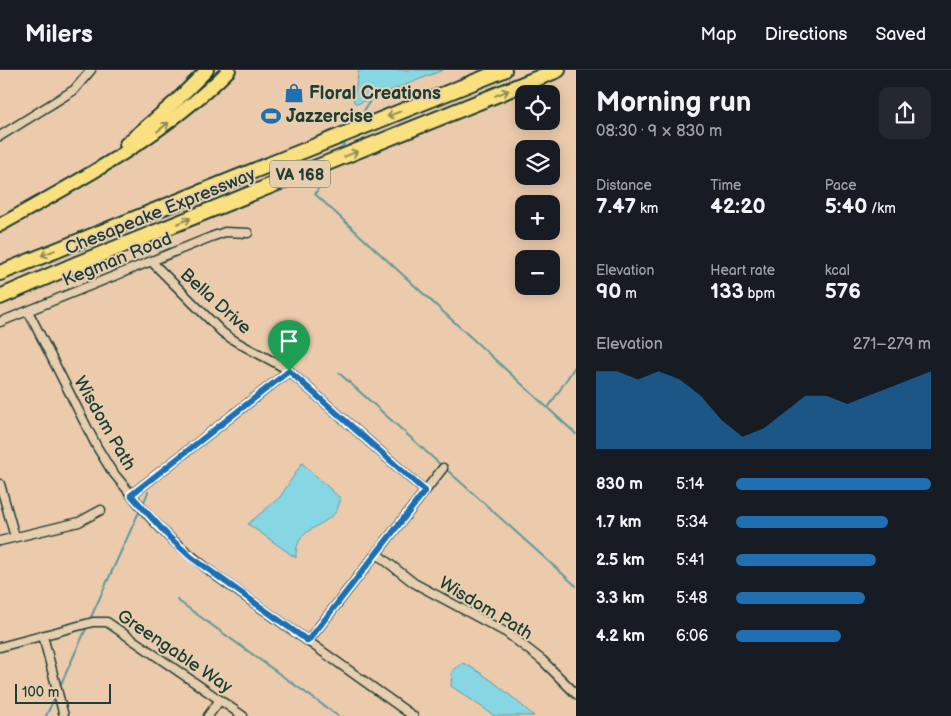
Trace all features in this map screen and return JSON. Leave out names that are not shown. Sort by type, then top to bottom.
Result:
[{"type":"highway","name":"Chesapeake Expressway","points":[[0,273],[504,70]]},
{"type":"highway","name":"Chesapeake Expressway","points":[[0,297],[79,263],[558,70]]},
{"type":"main road","points":[[78,180],[130,141],[188,90],[207,70]]},
{"type":"main road","points":[[0,226],[78,180],[99,170],[150,136],[196,100],[230,70]]},
{"type":"street","points":[[0,136],[74,90],[91,70]]},
{"type":"street","name":"Kegman Road","points":[[0,322],[225,232],[248,232]]},
{"type":"street","name":"Bella Drive","points":[[152,262],[233,341],[273,360],[289,371],[425,491]]},
{"type":"street","name":"Wisdom Path","points":[[28,312],[97,447],[111,470],[170,538],[191,557],[413,716]]},
{"type":"street","points":[[131,495],[289,371]]},
{"type":"street","points":[[308,641],[443,468]]},
{"type":"street","points":[[0,484],[15,537]]},
{"type":"street","points":[[0,541],[79,522],[101,510]]},
{"type":"street","name":"Wisdom Path","points":[[376,554],[414,583],[506,633],[542,660],[576,694]]},
{"type":"street","name":"Greengable Way","points":[[0,647],[93,622],[107,622],[243,716]]},
{"type":"street","points":[[43,636],[64,716]]},
{"type":"street","points":[[208,716],[220,700]]},
{"type":"water","points":[[359,70],[443,70],[357,104],[353,101]]},
{"type":"water","points":[[302,463],[341,499],[334,515],[302,537],[297,549],[296,558],[248,524],[280,497]]},
{"type":"water","points":[[463,663],[492,680],[534,716],[495,716],[451,686],[452,671]]},
{"type":"waterway","points":[[357,123],[371,99]]},
{"type":"waterway","points":[[340,152],[346,141]]},
{"type":"waterway","points":[[330,169],[315,194],[576,434]]},
{"type":"waterway","points":[[548,408],[576,365]]},
{"type":"waterway","points":[[339,373],[442,466]]},
{"type":"waterway","points":[[446,469],[576,586]]},
{"type":"waterway","points":[[144,502],[148,492]]},
{"type":"waterway","points":[[91,617],[139,512]]},
{"type":"waterway","points":[[177,600],[338,716]]},
{"type":"waterway","points":[[61,684],[86,629]]},
{"type":"waterway","points":[[46,716],[55,697]]},
{"type":"place","name":"Floral Creations","points":[[294,93]]},
{"type":"place","name":"Jazzercise","points":[[271,116]]},
{"type":"route","points":[[289,371],[425,491],[308,641],[191,557],[170,538],[131,495],[289,371]]}]
